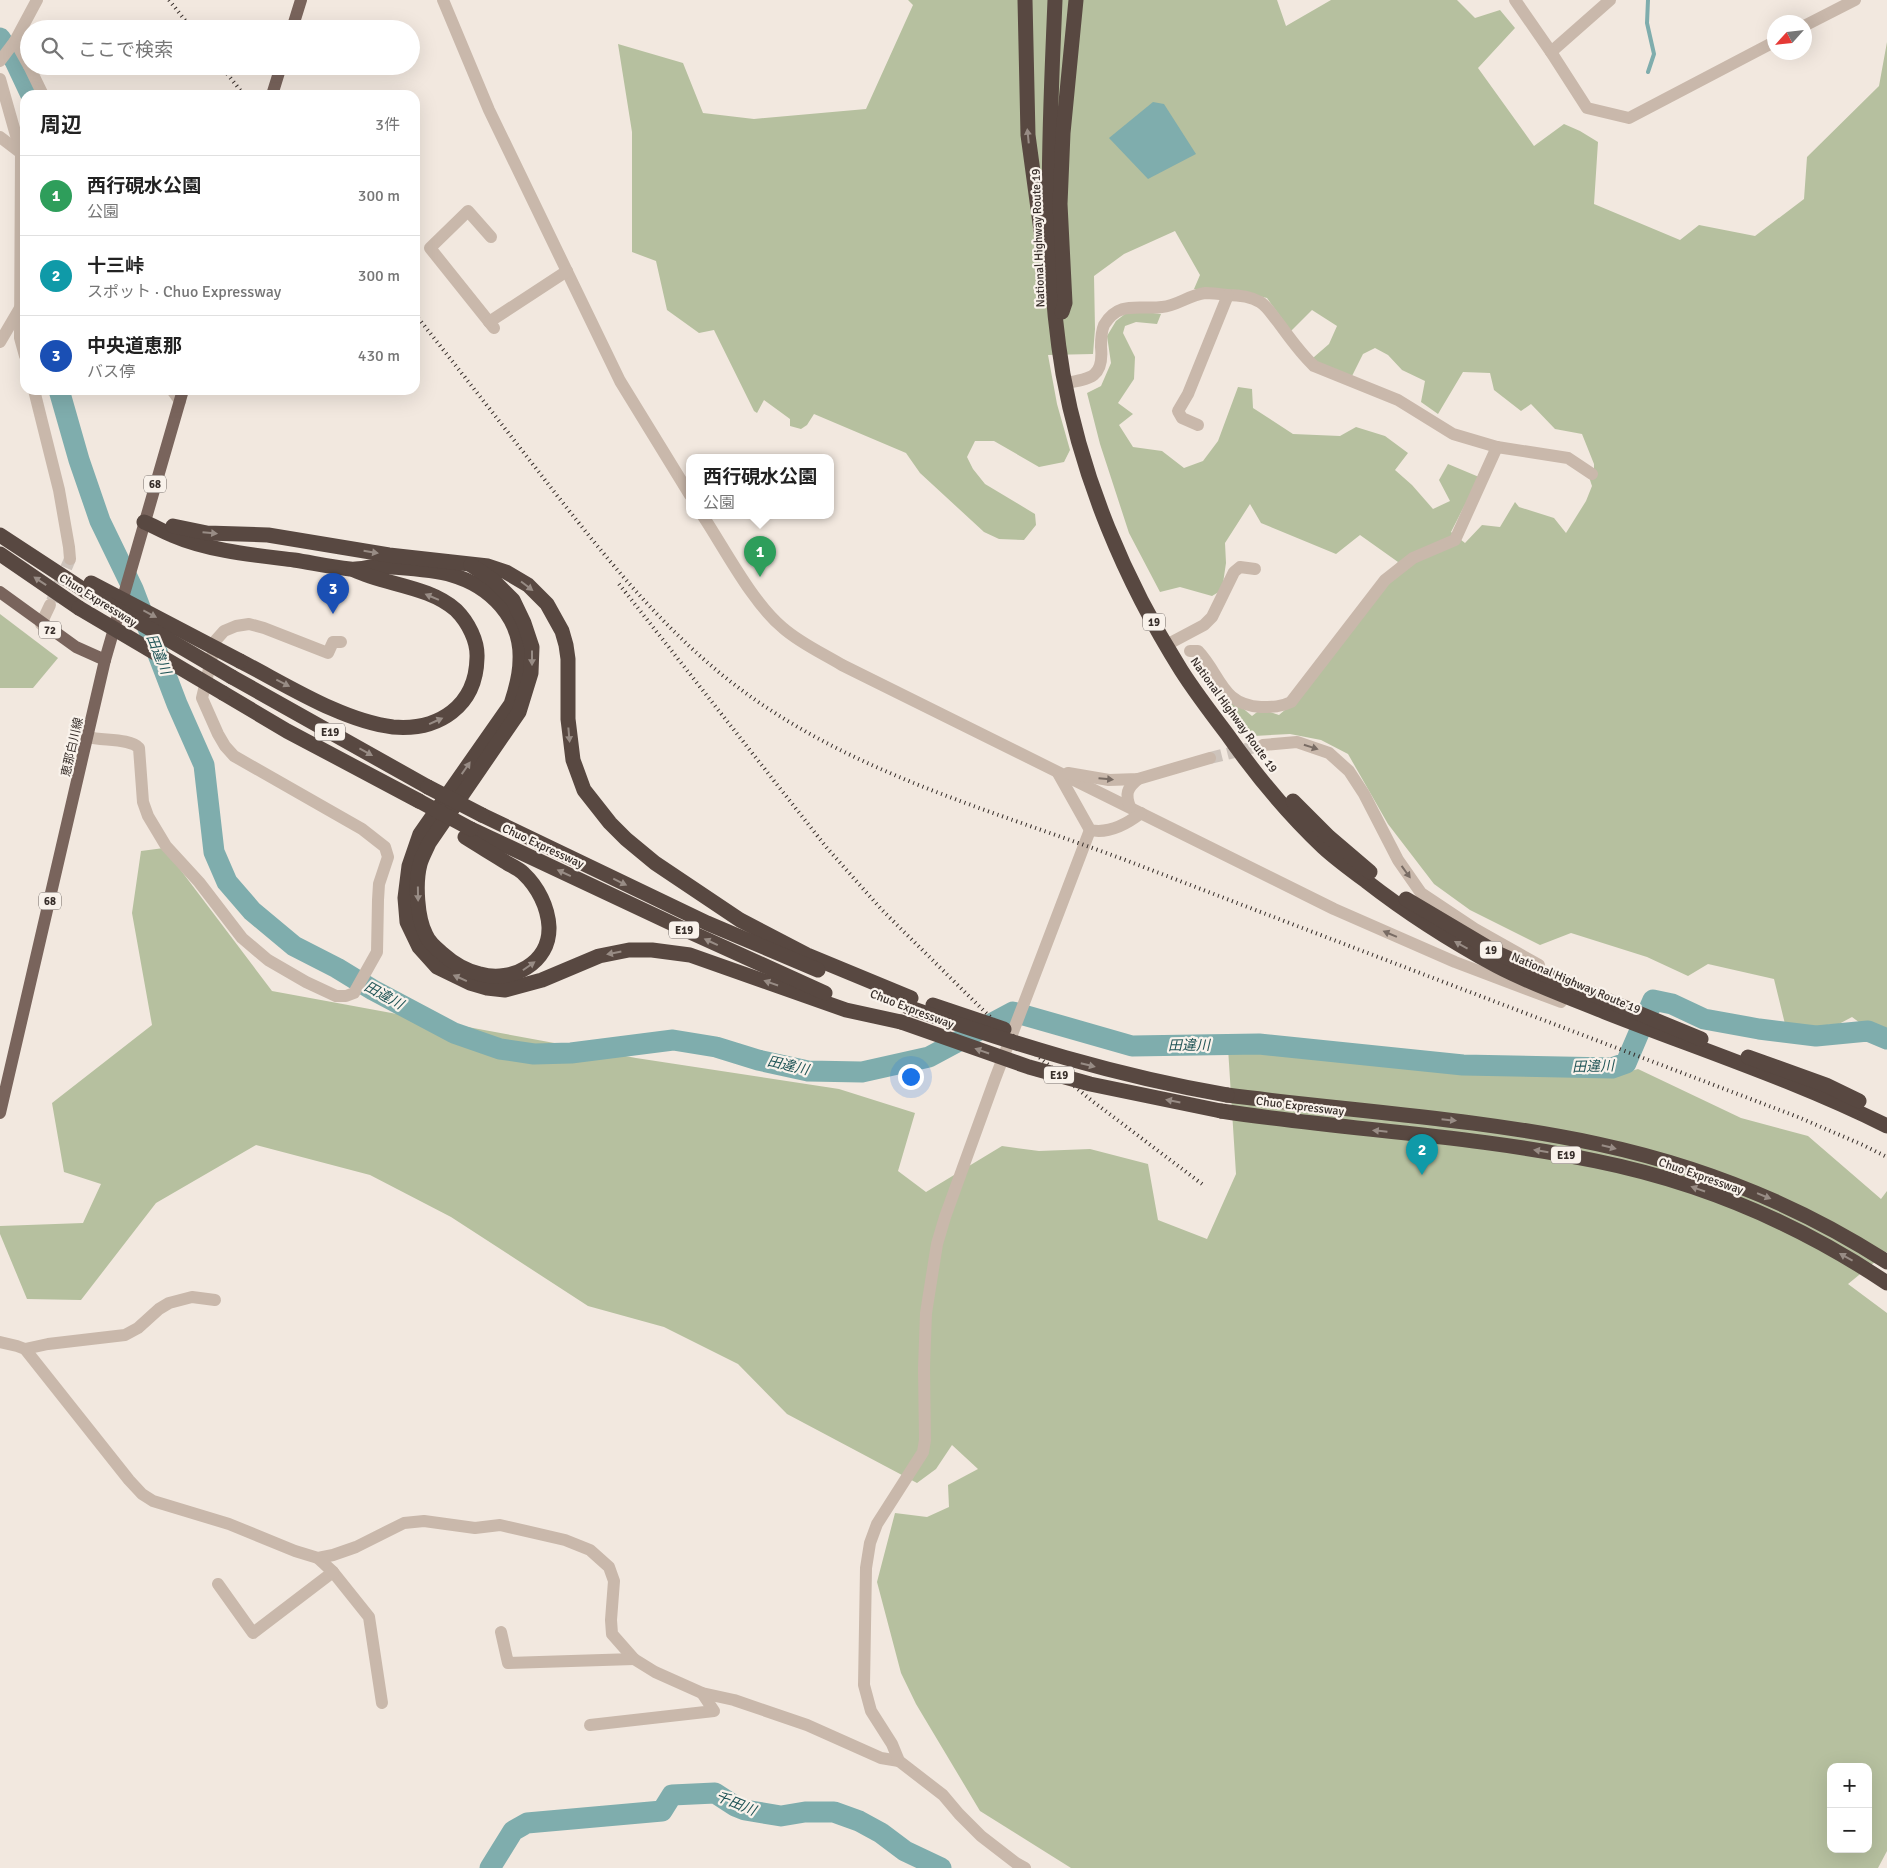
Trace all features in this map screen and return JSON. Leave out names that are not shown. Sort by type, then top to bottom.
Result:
[{"type":"highway","points":[[1025,0],[1028,135],[1047,280],[1052,287]]},
{"type":"highway","name":"National Highway Route 19","points":[[1055,0],[1049,193],[1052,287],[1074,422],[1095,492],[1124,564],[1141,600],[1179,667],[1247,763],[1325,849],[1402,909],[1450,939],[1510,972],[1699,1049],[1828,1098],[1887,1126]]},
{"type":"highway","name":"National Highway Route 19","points":[[1062,0],[1056,192],[1058,282],[1068,383],[1087,450],[1114,527],[1148,601],[1214,708],[1275,784],[1359,863],[1411,903],[1497,953],[1571,986],[1634,1021]]},
{"type":"highway","points":[[1062,312],[1065,303],[1060,204],[1062,133],[1076,0]]},
{"type":"highway","points":[[144,522],[175,526],[207,534],[268,535],[389,555],[488,566],[506,572],[528,585],[547,604],[562,631],[566,645],[570,738],[573,760],[584,790],[594,805],[626,839],[655,863],[740,920],[807,955],[910,1002]]},
{"type":"highway","points":[[0,534],[38,560],[89,587],[332,708],[354,717],[391,726],[418,727],[429,724],[455,710],[472,688],[477,667],[477,652],[474,638],[466,621],[454,609],[435,597],[353,570],[224,550],[173,536],[144,522]]},
{"type":"highway","name":"Chuo Expressway","points":[[0,554],[79,608],[287,731],[417,806],[468,833],[778,972],[901,1022],[1029,1067],[1100,1086],[1221,1111],[1502,1145],[1597,1161],[1644,1172],[1724,1198],[1772,1218],[1859,1264],[1887,1283]]},
{"type":"highway","points":[[468,833],[523,873],[545,904],[549,921],[549,936],[544,951],[538,959],[517,973],[496,977],[463,968],[433,946],[426,935],[419,912],[418,878],[420,864],[429,843],[519,712],[531,673],[532,647],[524,623],[513,600],[493,580],[470,564]]},
{"type":"highway","points":[[353,570],[377,566],[403,568],[451,575],[470,582],[498,600],[513,624],[518,642],[520,658],[518,682],[511,704],[420,834],[410,866],[405,898],[407,922],[419,947],[437,967],[470,983],[487,988],[505,990],[542,980],[599,956],[630,950],[652,950],[690,955],[846,1010],[901,1022]]},
{"type":"highway","name":"Chuo Expressway","points":[[89,587],[232,677],[428,787],[482,815],[707,923],[910,1002],[1064,1059],[1172,1085],[1227,1095],[1483,1125],[1562,1137],[1647,1156],[1696,1171],[1780,1203],[1823,1224],[1887,1262]]},
{"type":"highway","name":"National Highway Route 19","points":[[1653,1029],[1826,1085],[1887,1116]]},
{"type":"main road","points":[[295,20],[301,0]]},
{"type":"main road","points":[[274,90],[278,75]]},
{"type":"main road","name":"恵那白川線","points":[[0,1113],[105,660],[181,396]]},
{"type":"main road","name":"72","points":[[0,592],[76,648],[105,660]]},
{"type":"street","points":[[27,20],[38,0]]},
{"type":"street","points":[[1515,0],[1552,52],[1587,108],[1629,118],[1767,46]]},
{"type":"street","points":[[1552,52],[1610,0]]},
{"type":"street","points":[[1812,22],[1855,0]]},
{"type":"street","points":[[448,4],[489,110],[620,381],[686,488]]},
{"type":"street","points":[[0,61],[20,32]]},
{"type":"street","points":[[15,41],[20,50]]},
{"type":"street","points":[[33,75],[41,90]]},
{"type":"street","points":[[0,79],[20,149]]},
{"type":"street","points":[[0,137],[20,152]]},
{"type":"street","points":[[491,237],[468,211],[430,248],[492,325],[568,272]]},
{"type":"street","points":[[1068,383],[1088,379],[1101,368],[1101,337],[1104,326],[1122,308],[1161,308],[1174,305],[1191,296],[1206,293],[1246,296],[1262,303],[1304,357],[1314,366],[1398,400],[1453,434],[1497,447],[1568,458],[1592,474]]},
{"type":"street","points":[[1198,425],[1182,418],[1178,411],[1188,394],[1228,295]]},
{"type":"street","points":[[0,342],[20,308]]},
{"type":"street","points":[[20,308],[20,338]]},
{"type":"street","points":[[35,395],[59,490],[70,559]]},
{"type":"street","points":[[1190,651],[1198,651],[1204,657],[1224,689],[1241,704],[1274,708],[1291,702],[1385,580],[1413,558],[1454,540],[1497,447]]},
{"type":"street","points":[[705,519],[758,601],[784,629],[842,665],[1334,910],[1455,962],[1634,1021]]},
{"type":"street","points":[[1172,642],[1204,625],[1212,617],[1234,572],[1240,567],[1255,569]]},
{"type":"street","points":[[41,624],[50,605]]},
{"type":"street","points":[[88,737],[135,744],[139,748],[143,802],[148,816],[166,846],[200,882],[242,938],[268,960],[336,996],[346,996],[354,993],[377,952],[379,884],[388,857],[386,847],[362,829],[234,756],[218,734],[202,698],[216,640],[224,630],[249,624],[328,653],[333,642],[341,642]]},
{"type":"street","points":[[1263,746],[1297,742],[1329,753],[1349,771],[1364,794],[1398,860],[1421,893],[1475,929],[1532,961],[1562,975],[1571,986]]},
{"type":"street","points":[[1058,772],[1109,780],[1138,779],[1210,758]]},
{"type":"street","points":[[899,1761],[892,1744],[871,1711],[864,1685],[864,1641],[870,1544],[877,1524],[923,1452],[925,1440],[924,1368],[926,1313],[937,1244],[948,1208],[1090,830],[1058,772]]},
{"type":"street","points":[[1136,810],[1127,799],[1127,791],[1138,779]]},
{"type":"street","points":[[1090,830],[1101,832],[1128,823],[1136,810]]},
{"type":"street","points":[[0,1342],[25,1349],[48,1344],[125,1335],[138,1328],[159,1309],[169,1303],[192,1297],[215,1300]]},
{"type":"street","points":[[25,1349],[142,1494],[153,1501],[229,1524],[318,1558],[333,1572],[369,1618],[382,1703]]},
{"type":"street","points":[[318,1558],[356,1547],[404,1523],[412,1521],[475,1528],[500,1525],[565,1540],[590,1550],[609,1567],[614,1581],[611,1620],[612,1634],[634,1659],[655,1672],[702,1693],[734,1700],[807,1725],[880,1758],[899,1761],[944,1795],[959,1814],[981,1836],[1024,1868]]},
{"type":"street","points":[[218,1584],[253,1633],[333,1572]]},
{"type":"street","points":[[501,1632],[508,1663],[634,1659]]},
{"type":"street","points":[[590,1725],[714,1711],[702,1693]]},
{"type":"green space","points":[[908,0],[1277,0],[1286,26],[1331,0],[1457,0],[1475,18],[1500,10],[1515,28],[1478,68],[1534,146],[1564,124],[1598,142],[1594,204],[1680,240],[1699,225],[1755,236],[1804,199],[1807,157],[1879,86],[1887,42],[1887,1043],[1852,1017],[1837,1025],[1831,1024],[1813,1029],[1785,1024],[1774,979],[1708,964],[1688,976],[1647,957],[1571,933],[1540,945],[1470,910],[1434,884],[1388,824],[1348,754],[1321,740],[1290,734],[1254,736],[1230,712],[1213,690],[1219,688],[1252,716],[1261,709],[1279,715],[1293,703],[1398,562],[1360,535],[1336,554],[1261,523],[1250,504],[1225,543],[1226,563],[1222,590],[1212,596],[1180,587],[1160,592],[1129,533],[1100,444],[1087,393],[1101,386],[1111,363],[1107,336],[1116,321],[1125,314],[1137,311],[1161,314],[1157,324],[1136,322],[1125,326],[1123,333],[1135,357],[1134,379],[1118,403],[1133,414],[1119,425],[1133,447],[1162,451],[1184,468],[1203,461],[1218,441],[1238,387],[1252,389],[1253,408],[1293,434],[1340,436],[1356,427],[1385,436],[1408,453],[1395,470],[1412,485],[1433,509],[1450,501],[1439,480],[1448,464],[1479,477],[1451,532],[1465,543],[1482,525],[1500,527],[1515,502],[1519,507],[1554,518],[1566,533],[1586,501],[1592,486],[1589,477],[1594,471],[1594,464],[1582,434],[1555,429],[1531,404],[1521,411],[1494,390],[1490,373],[1463,372],[1438,414],[1421,402],[1425,381],[1402,370],[1388,355],[1375,348],[1363,354],[1351,378],[1306,364],[1329,344],[1337,326],[1312,310],[1291,331],[1267,298],[1246,293],[1194,289],[1200,275],[1175,231],[1124,254],[1094,276],[1095,329],[1093,354],[1048,355],[1057,404],[1070,450],[1064,462],[1039,467],[994,441],[975,441],[967,457],[973,469],[985,484],[1035,514],[1036,525],[1024,540],[999,539],[984,532],[920,473],[906,453],[814,414],[807,425],[801,429],[790,426],[790,419],[764,400],[757,413],[754,411],[714,330],[699,333],[667,310],[656,261],[632,252],[632,132],[618,44],[683,63],[703,113],[754,119],[866,109],[913,5]]},
{"type":"green space","points":[[0,614],[58,658],[33,688],[0,688]]},
{"type":"green space","points":[[164,848],[272,991],[636,1058],[839,1089],[915,1113],[898,1171],[926,1192],[1002,1146],[1039,1151],[1090,1149],[1148,1164],[1158,1220],[1207,1239],[1236,1174],[1228,1048],[1293,1053],[1466,1073],[1617,1075],[1638,1069],[1741,1118],[1808,1136],[1881,1199],[1887,1191],[1887,1252],[1848,1284],[1887,1313],[1887,1851],[1878,1868],[1071,1868],[980,1811],[916,1704],[901,1673],[877,1582],[895,1513],[927,1517],[949,1507],[948,1485],[978,1469],[952,1445],[936,1469],[917,1483],[787,1414],[738,1364],[664,1327],[588,1306],[451,1217],[370,1175],[256,1145],[156,1203],[81,1300],[27,1299],[0,1234],[0,1226],[83,1223],[101,1184],[64,1172],[52,1103],[152,1025],[132,913],[141,851]]},
{"type":"water","points":[[1153,102],[1164,104],[1196,154],[1148,179],[1109,138]]},
{"type":"waterway","points":[[1648,0],[1647,23],[1654,54],[1648,72]]},
{"type":"waterway","name":"田違川","points":[[0,38],[20,72]]},
{"type":"waterway","name":"田違川","points":[[22,75],[29,90]]},
{"type":"waterway","name":"田違川","points":[[60,395],[79,460],[100,521],[133,589],[177,704],[204,765],[214,852],[227,882],[252,911],[294,946],[454,1033],[500,1049],[534,1054],[571,1053],[673,1040],[716,1047],[758,1060],[808,1071],[862,1072],[929,1057],[1013,1012],[1132,1046],[1259,1044],[1463,1065],[1612,1068],[1626,1063],[1653,1000],[1672,1004],[1704,1019],[1759,1029],[1816,1036],[1868,1031],[1887,1039]]},
{"type":"waterway","name":"千田川","points":[[490,1868],[513,1831],[527,1823],[662,1811],[672,1795],[715,1793],[745,1810],[781,1816],[805,1812],[834,1812],[859,1821],[881,1833],[905,1851],[941,1868]]},
{"type":"tunnel","points":[[52,601],[70,559]]},
{"type":"tunnel","points":[[1210,758],[1263,745]]},
{"type":"railway","points":[[169,0],[185,20]]},
{"type":"railway","points":[[228,75],[240,90]]},
{"type":"railway","points":[[420,320],[593,541],[658,615],[705,661],[731,682],[776,714],[823,741],[872,765],[973,806],[1128,861],[1798,1117],[1887,1157]]},
{"type":"railway","points":[[619,584],[827,848],[882,910],[988,1015],[1091,1100],[1202,1184]]},
{"type":"place","name":"西行硯水公園","points":[[760,577]]},
{"type":"place","name":"中央道恵那","points":[[333,614]]},
{"type":"place","name":"十三峠","points":[[1422,1175]]}]
